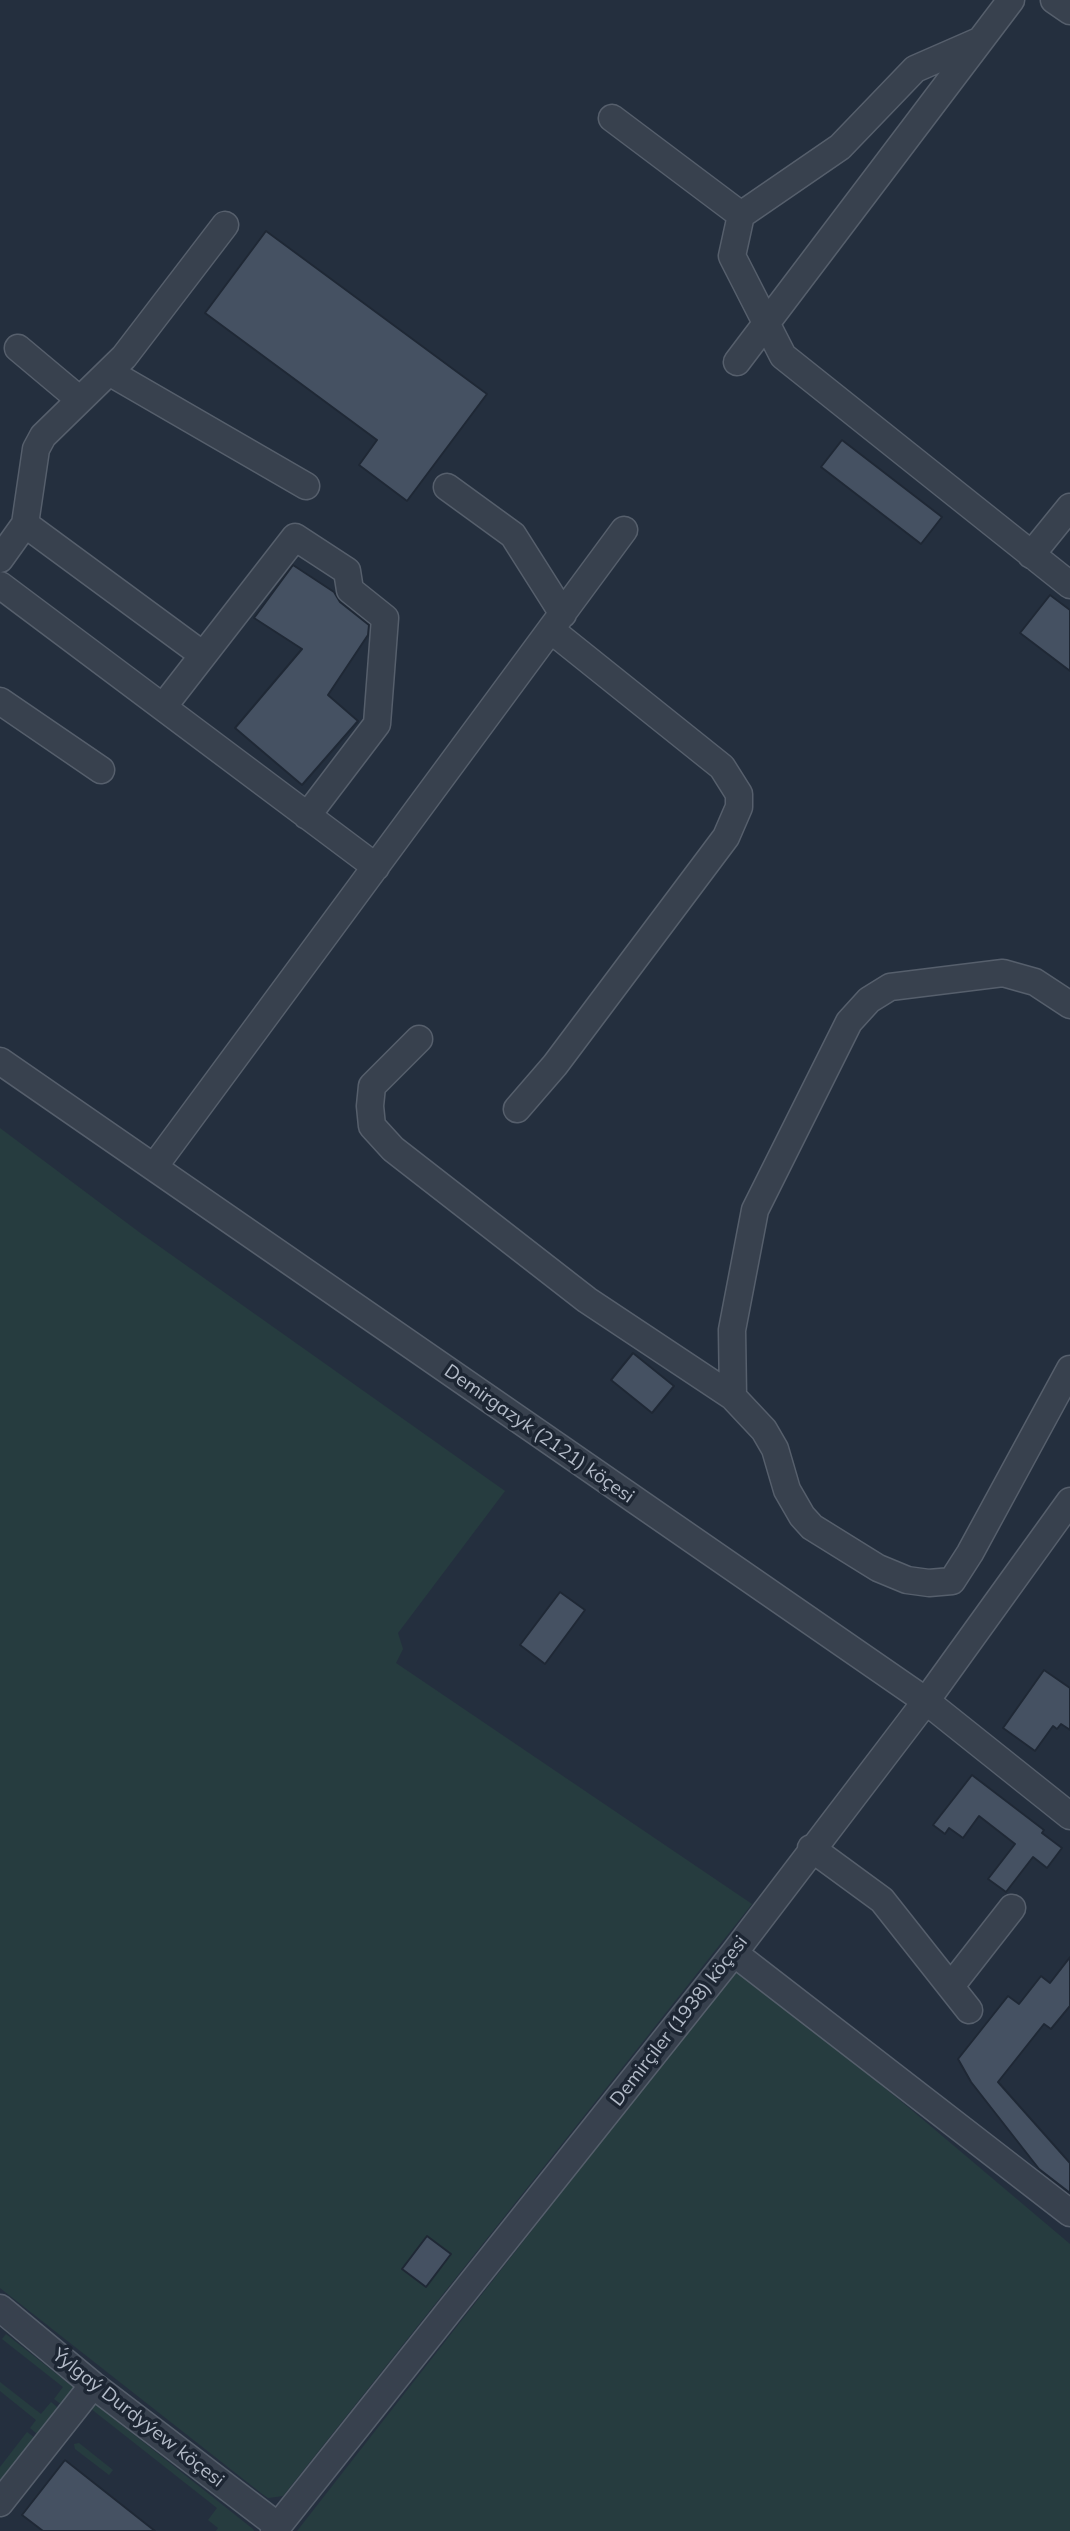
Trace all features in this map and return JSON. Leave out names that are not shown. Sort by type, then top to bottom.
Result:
[{"type":"street","points":[[737,362],[1010,0]]},
{"type":"street","points":[[1054,0],[1070,11]]},
{"type":"street","points":[[979,41],[915,69],[840,147],[741,215],[732,256],[783,356],[1070,585]]},
{"type":"street","points":[[612,118],[741,215]]},
{"type":"street","points":[[0,559],[25,524],[36,449],[43,436],[124,356],[225,225]]},
{"type":"street","points":[[18,348],[80,400]]},
{"type":"street","points":[[108,372],[306,486]]},
{"type":"street","points":[[447,486],[513,535],[557,622],[722,767],[739,794],[739,807],[726,837],[555,1065],[517,1110]]},
{"type":"street","points":[[1031,555],[1070,507]]},
{"type":"street","points":[[25,524],[203,656]]},
{"type":"street","points":[[154,1167],[624,530]]},
{"type":"street","points":[[163,707],[295,537],[347,571],[350,590],[385,618],[377,724],[307,816]]},
{"type":"street","points":[[0,585],[376,867]]},
{"type":"street","points":[[4,713],[101,770]]},
{"type":"street","points":[[733,1397],[732,1329],[755,1210],[849,1023],[869,1000],[890,987],[1003,973],[1035,982],[1070,1005]]},
{"type":"street","points":[[419,1039],[372,1086],[372,1126],[393,1149],[587,1300],[733,1397],[764,1430],[775,1449],[787,1490],[802,1517],[812,1527],[878,1568],[908,1580],[929,1583],[952,1581],[970,1553],[1070,1369]]},
{"type":"street","name":"Demirgazyk (2121) köçesi","points":[[0,1061],[926,1701],[1070,1816]]},
{"type":"street","name":"Demirçiler (1938) köçesi","points":[[276,2528],[734,1953],[811,1848],[1065,1517]]},
{"type":"street","points":[[811,1848],[882,1900],[969,2010]]},
{"type":"street","points":[[951,1986],[1012,1908]]},
{"type":"street","points":[[734,1953],[1070,2213]]},
{"type":"street","name":"Ýylgaý Durdyýew köçesi","points":[[0,2308],[93,2385],[276,2528]]},
{"type":"street","points":[[0,2503],[93,2385]]},
{"type":"green space","points":[[0,1128],[139,1232],[505,1491],[398,1633],[403,1649],[396,1663],[752,1904],[283,2496],[268,2498],[261,2493],[0,2288]]},
{"type":"green space","points":[[737,1968],[908,2107],[1070,2244],[1070,2531],[297,2531]]},
{"type":"green space","points":[[6,2334],[77,2390],[66,2408],[54,2399],[63,2387],[2,2339]]},
{"type":"green space","points":[[0,2382],[41,2414],[51,2402],[63,2412],[42,2438],[30,2428],[36,2420],[0,2391]]},
{"type":"green space","points":[[94,2403],[254,2531],[216,2531],[218,2528],[208,2520],[217,2508],[90,2408]]},
{"type":"green space","points":[[27,2432],[35,2438],[0,2484],[0,2467]]},
{"type":"green space","points":[[79,2443],[113,2470],[109,2475],[75,2449],[74,2444]]},
{"type":"building","points":[[266,231],[487,394],[407,501],[359,465],[377,440],[205,313]]},
{"type":"building","points":[[842,440],[942,517],[921,544],[821,467]]},
{"type":"building","points":[[293,565],[334,592],[340,602],[369,625],[368,635],[328,695],[358,721],[302,785],[235,728],[302,649],[254,618]]},
{"type":"building","points":[[1050,595],[1070,610],[1070,671],[1020,633]]},
{"type":"building","points":[[633,1353],[674,1386],[652,1413],[611,1380]]},
{"type":"building","points":[[560,1592],[585,1610],[545,1664],[520,1645]]},
{"type":"building","points":[[1044,1670],[1070,1688],[1070,1730],[1061,1724],[1057,1729],[1053,1726],[1035,1751],[1003,1728]]},
{"type":"building","points":[[972,1775],[1044,1830],[1042,1833],[1062,1848],[1047,1868],[1033,1857],[1006,1892],[988,1879],[1015,1844],[979,1816],[963,1838],[949,1828],[945,1834],[933,1825]]},
{"type":"building","points":[[1070,1957],[1070,2006],[1051,2029],[1044,2024],[998,2082],[1070,2163],[1070,2193],[1039,2169],[971,2082],[958,2059],[1008,1996],[1019,2004],[1041,1976],[1050,1983]]},
{"type":"building","points":[[427,2236],[451,2254],[426,2287],[402,2269]]},
{"type":"building","points":[[65,2460],[155,2531],[43,2531],[22,2515]]}]
